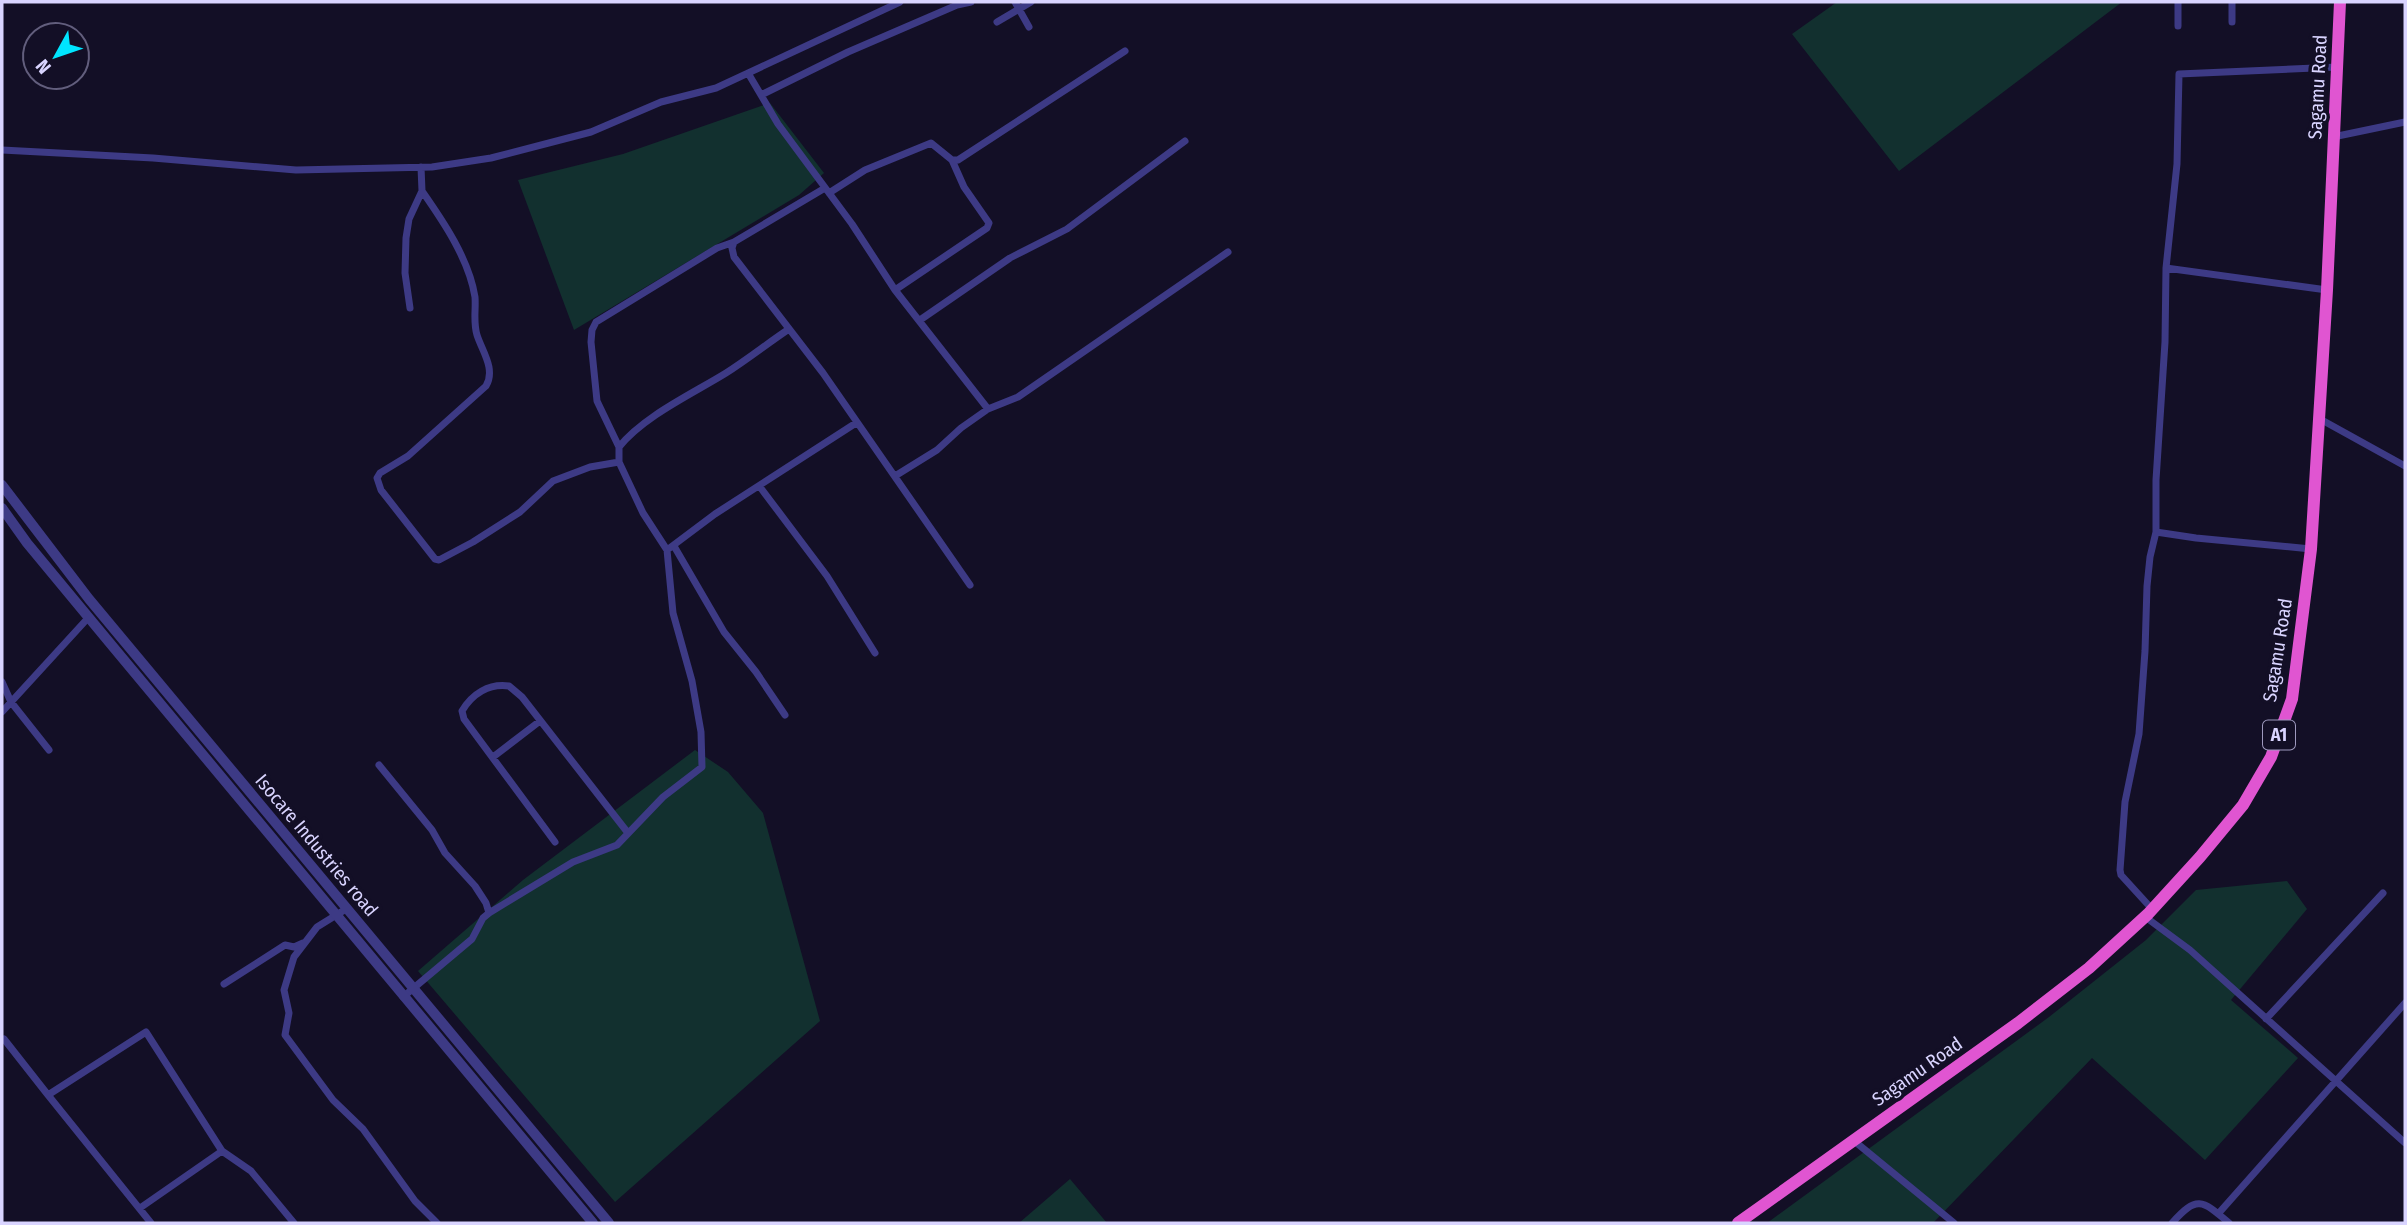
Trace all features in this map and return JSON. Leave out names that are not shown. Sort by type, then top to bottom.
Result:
[{"type":"highway","name":"Sagamu Road","points":[[1738,1223],[2018,1023],[2089,968],[2148,913],[2243,805],[2271,757],[2292,699],[2311,549],[2328,290],[2340,2]]},
{"type":"street","points":[[2,150],[153,158],[296,170],[421,167],[491,158],[592,132],[661,102],[716,88],[900,2]]},
{"type":"street","points":[[761,94],[848,52],[957,5],[971,2]]},
{"type":"street","points":[[1015,2],[1029,27]]},
{"type":"street","points":[[997,22],[1031,2]]},
{"type":"street","points":[[2178,2],[2178,26]]},
{"type":"street","points":[[2232,2],[2232,22]]},
{"type":"street","points":[[952,160],[958,160],[1125,51]]},
{"type":"street","points":[[2338,67],[2179,74],[2177,164],[2166,268],[2156,532],[2147,586],[2139,734],[2125,802],[2120,870],[2148,913],[2334,1081],[2404,1140]]},
{"type":"street","points":[[748,73],[778,124],[895,290],[988,409]]},
{"type":"street","points":[[2333,138],[2404,125]]},
{"type":"street","points":[[920,320],[1010,258],[1083,219],[1185,141]]},
{"type":"street","points":[[785,715],[724,632],[671,548],[643,513],[619,462],[619,447],[597,401],[592,330],[596,322],[718,248],[734,242],[865,170],[931,143],[952,160],[964,187],[989,223],[987,228],[895,290]]},
{"type":"street","points":[[410,307],[405,273],[406,238],[409,219],[422,191],[421,167]]},
{"type":"street","points":[[422,191],[461,253],[475,296],[474,323],[490,369],[490,379],[445,425],[408,456],[380,473],[377,478],[382,490],[435,559],[439,560],[520,512],[553,481],[590,467],[619,462]]},
{"type":"street","points":[[734,242],[732,248],[738,265],[823,373],[970,585]]},
{"type":"street","points":[[895,476],[937,450],[961,428],[988,409],[1018,397],[1228,252]]},
{"type":"street","points":[[2166,268],[2328,290]]},
{"type":"street","points":[[619,447],[625,439],[664,410],[729,371],[789,329]]},
{"type":"street","points":[[2320,418],[2405,466]]},
{"type":"street","points":[[671,548],[715,514],[856,423]]},
{"type":"street","name":"Isocare Industries road","points":[[2,485],[81,590],[609,1223]]},
{"type":"street","points":[[760,487],[827,576],[875,653]]},
{"type":"street","name":"Isocare Industries road","points":[[2,508],[27,543],[593,1223]]},
{"type":"street","points":[[2156,532],[2311,549]]},
{"type":"street","points":[[403,997],[472,939],[483,918],[489,913],[573,862],[617,845],[663,797],[702,767],[701,732],[692,681],[673,613],[671,548]]},
{"type":"street","points":[[2,712],[89,618]]},
{"type":"street","points":[[2,682],[11,702],[50,750]]},
{"type":"street","points":[[555,842],[464,719],[462,711],[475,695],[491,687],[500,684],[509,686],[522,697],[628,834]]},
{"type":"street","points":[[493,757],[540,721]]},
{"type":"street","points":[[379,765],[432,830],[450,859],[475,886],[489,913]]},
{"type":"street","points":[[2266,1019],[2383,893]]},
{"type":"street","points":[[346,909],[317,927],[294,957],[284,990],[289,1006],[285,1035],[333,1100],[363,1129],[415,1201],[437,1223]]},
{"type":"street","points":[[224,985],[285,945],[294,947],[303,943]]},
{"type":"street","points":[[2218,1214],[2405,1003]]},
{"type":"street","points":[[48,1095],[146,1032],[222,1151],[251,1171],[293,1223]]},
{"type":"street","points":[[4,1039],[151,1223]]},
{"type":"street","points":[[1853,1140],[1954,1223]]},
{"type":"street","points":[[140,1209],[222,1151]]},
{"type":"street","points":[[2172,1223],[2193,1203],[2208,1205],[2229,1223]]},
{"type":"green space","points":[[1837,2],[2122,2],[1899,171],[1792,34]]},
{"type":"green space","points":[[770,103],[824,173],[799,195],[574,330],[518,180],[623,154]]},
{"type":"green space","points":[[695,750],[728,772],[763,813],[820,1021],[615,1202],[418,971],[523,880]]},
{"type":"green space","points":[[2287,881],[2307,909],[2231,1000],[2298,1058],[2205,1160],[2092,1058],[1933,1223],[1767,1223],[2049,1017],[2146,940],[2196,890]]},
{"type":"green space","points":[[1070,1179],[1107,1223],[1019,1223]]}]
